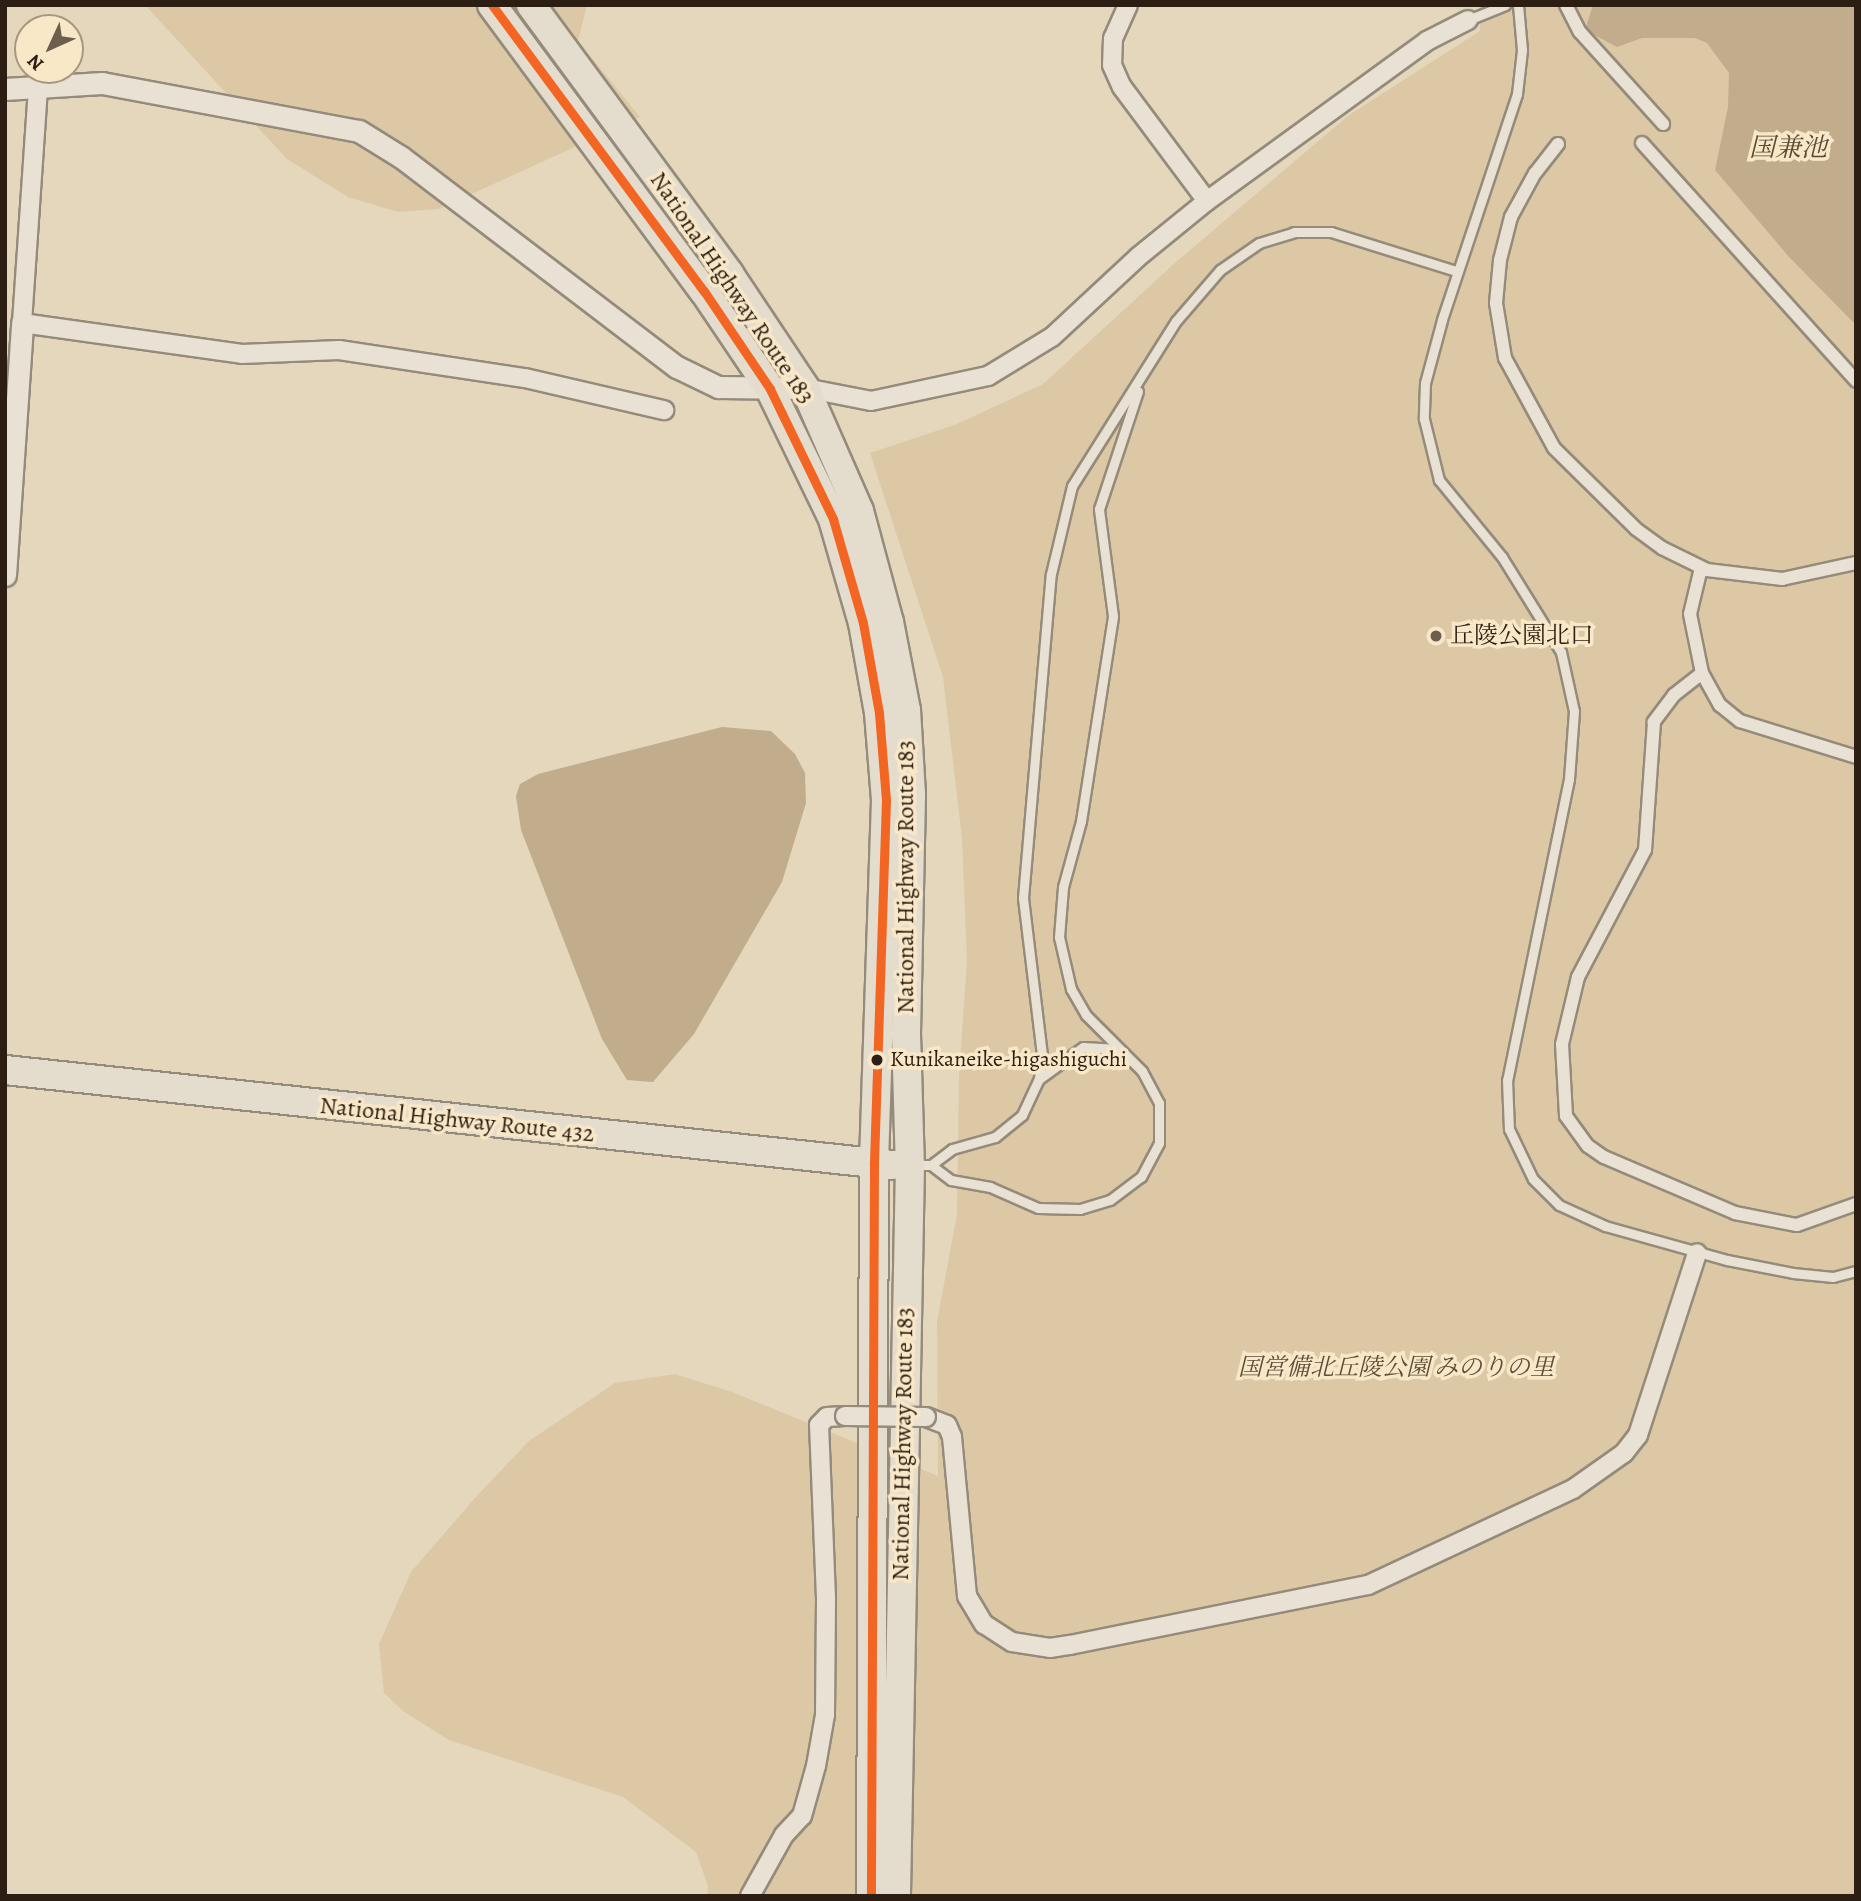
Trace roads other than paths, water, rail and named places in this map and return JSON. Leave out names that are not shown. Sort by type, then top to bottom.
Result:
[{"type":"highway","name":"National Highway Route 183","points":[[492,5],[704,291],[769,389],[833,519],[863,623],[879,713],[886,800],[874,1164],[871,1896]]},
{"type":"highway","name":"National Highway Route 183","points":[[531,5],[729,274],[806,387],[859,511],[889,622],[906,710],[911,796],[905,1034],[921,1165],[896,1896]]},
{"type":"highway","name":"National Highway Route 432","points":[[5,1070],[874,1164],[921,1165]]},
{"type":"street","points":[[1128,5],[1113,38],[1112,65],[1122,87],[1207,201]]},
{"type":"street","points":[[1566,5],[1580,32],[1663,124]]},
{"type":"street","points":[[5,89],[102,83],[359,131],[412,165],[677,367],[718,387],[806,387],[871,401],[988,376],[1052,337],[1138,257],[1207,201],[1427,41],[1468,20]]},
{"type":"street","points":[[5,575],[38,88]]},
{"type":"street","points":[[1642,143],[1856,381]]},
{"type":"street","points":[[1558,145],[1523,194],[1504,240],[1496,317],[1505,358],[1554,448],[1592,490],[1662,548],[1701,568],[1753,578],[1783,579],[1856,563]]},
{"type":"street","points":[[22,324],[242,354],[339,350],[525,378],[664,410]]},
{"type":"street","points":[[1701,568],[1690,614],[1702,673],[1720,705],[1740,721],[1856,757]]},
{"type":"street","points":[[1702,673],[1674,695],[1654,722],[1645,850],[1578,977],[1562,1044],[1566,1116],[1588,1146],[1605,1157],[1735,1213],[1797,1225],[1856,1204]]},
{"type":"street","points":[[750,1896],[784,1835],[802,1816],[816,1766],[825,1715],[826,1598],[819,1424],[827,1417],[926,1417],[947,1425],[952,1437],[967,1596],[984,1624],[1012,1642],[1050,1648],[1070,1645],[1233,1608],[1368,1585],[1573,1489],[1624,1454],[1638,1434],[1697,1253]]},
{"type":"lane","points":[[1468,20],[1505,5]]},
{"type":"lane","points":[[1518,5],[1522,50],[1517,94],[1456,271],[1425,383],[1430,456],[1454,503],[1502,557],[1536,604],[1562,652],[1574,711],[1569,779],[1507,1080],[1509,1129],[1533,1179],[1559,1205],[1605,1226],[1697,1253],[1793,1273],[1833,1277],[1856,1271]]},
{"type":"lane","points":[[921,1165],[952,1149],[995,1137],[1022,1115],[1039,1079],[1042,1055],[1023,898],[1051,574],[1072,486],[1176,321],[1211,280],[1259,243],[1294,232],[1331,232],[1456,271]]},
{"type":"lane","points":[[921,1165],[951,1180],[990,1187],[1038,1208],[1080,1209],[1110,1199],[1141,1177],[1159,1143],[1159,1103],[1142,1071],[1086,1015],[1071,989],[1059,937],[1063,887],[1081,821],[1113,616],[1099,509],[1141,380]]},
{"type":"lane","points":[[1039,1079],[1083,1047],[1119,1049]]},
{"type":"water","name":"国兼池","points":[[1593,5],[1856,5],[1856,325],[1790,258],[1715,170],[1728,107],[1729,73],[1707,43],[1695,38],[1642,38],[1617,47],[1585,30]]},
{"type":"water","points":[[722,727],[771,731],[795,754],[805,773],[806,803],[782,882],[694,1034],[653,1082],[627,1080],[602,1039],[521,830],[516,796],[520,784],[538,774]]},
{"type":"place","name":"丘陵公園北口","points":[[1436,636]]},
{"type":"place","name":"Kunikaneike-higashiguchi","points":[[877,1060]]},
{"type":"park label","name":"国営備北丘陵公園 みのりの里","points":[[1396,1368]]}]
